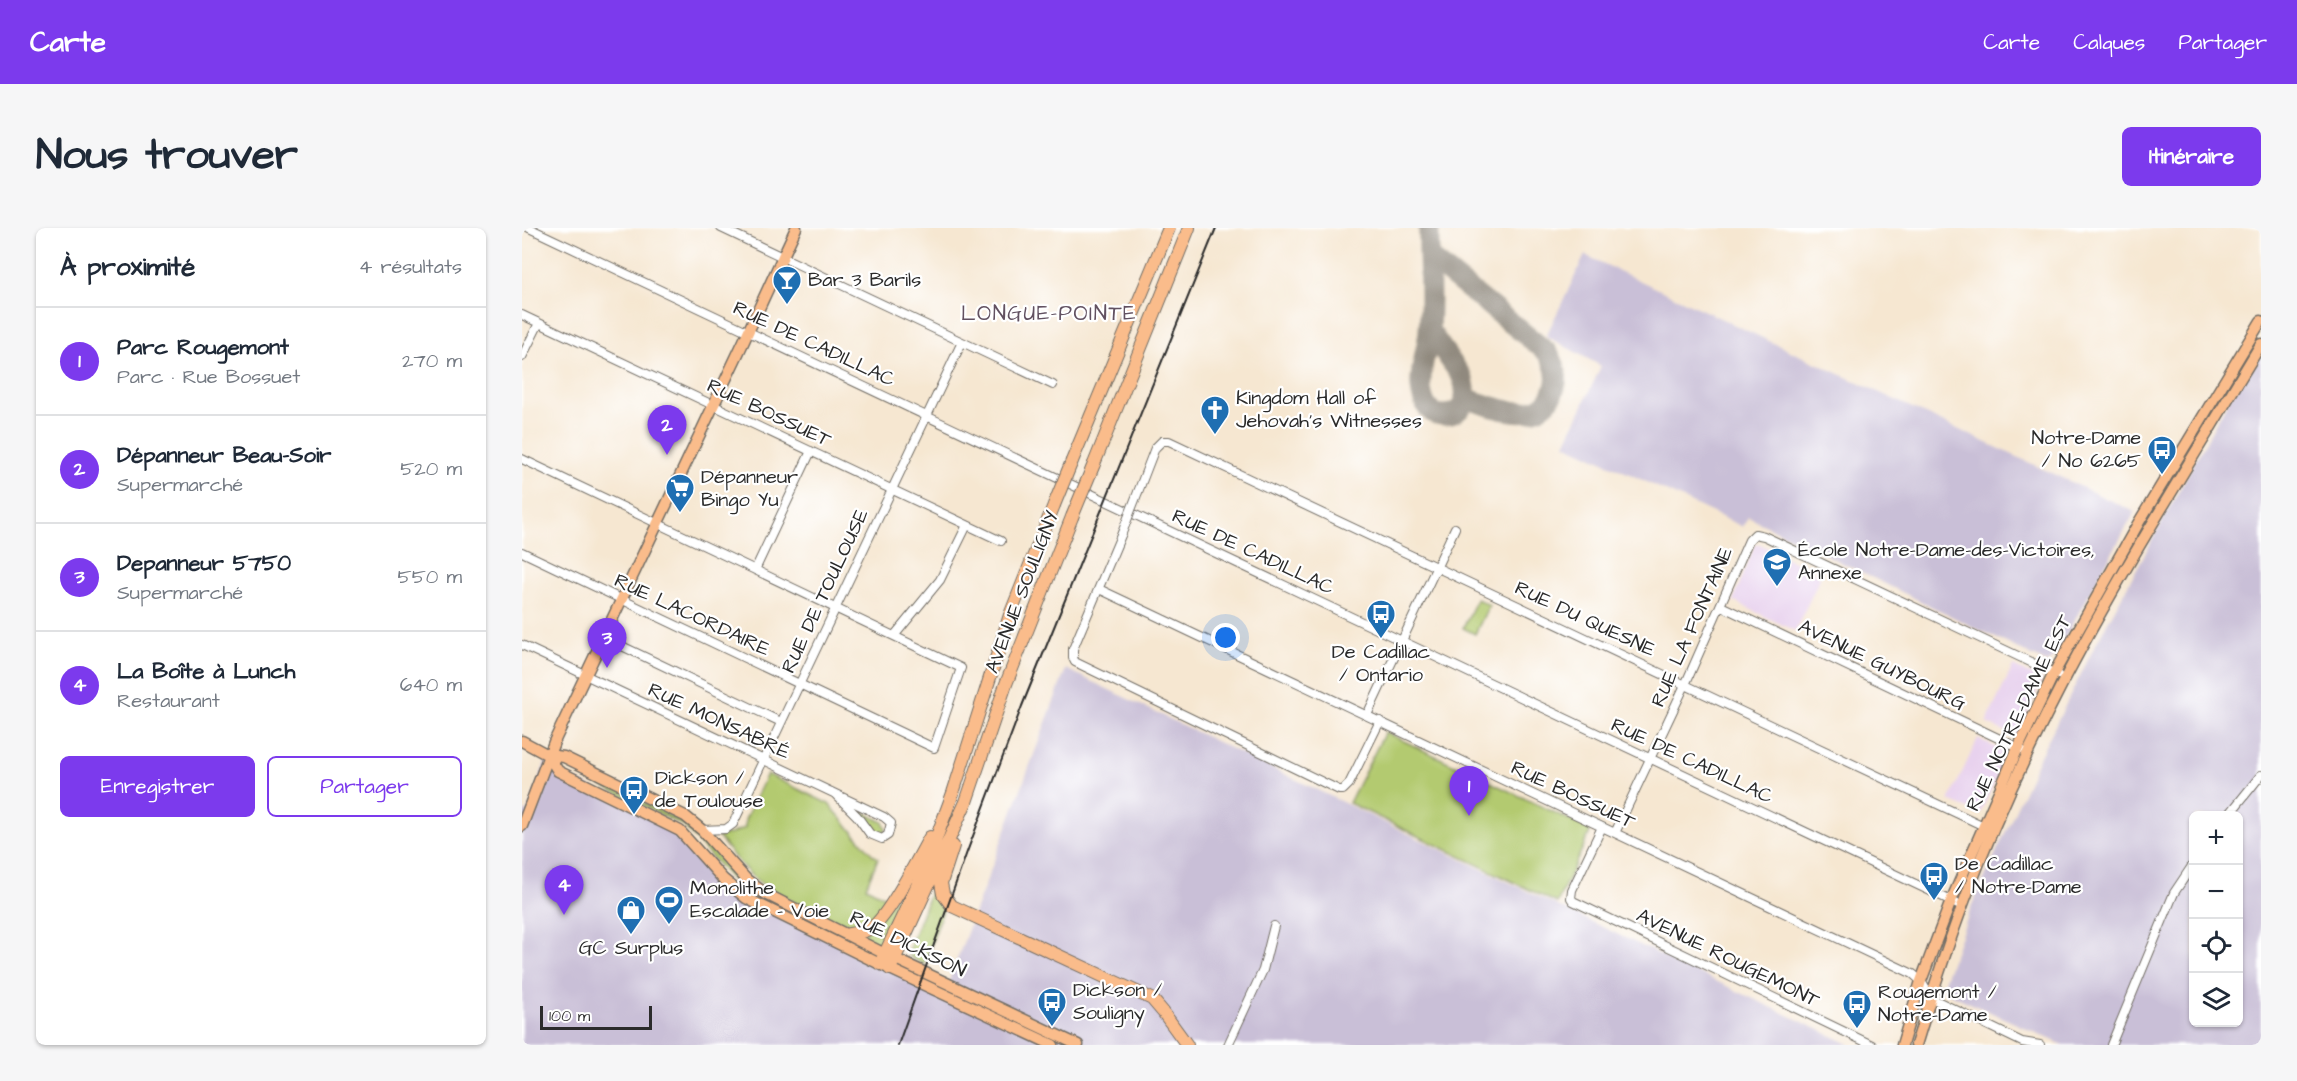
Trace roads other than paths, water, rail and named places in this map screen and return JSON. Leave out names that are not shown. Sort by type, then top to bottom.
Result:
[{"type":"highway","name":"AVENUE SOULIGNY","points":[[887,961],[953,793],[1010,615],[1169,228]]},
{"type":"highway","name":"AVENUE SOULIGNY","points":[[887,961],[966,802],[1006,684],[1189,228]]},
{"type":"highway","points":[[849,934],[871,928],[884,913],[914,866],[953,793]]},
{"type":"highway","points":[[966,802],[942,879],[943,894],[949,903],[1152,999],[1187,1045]]},
{"type":"main road","points":[[522,826],[548,755],[796,228]]},
{"type":"main road","name":"RUE NOTRE-DAME EST","points":[[1902,1045],[1921,981],[1951,902],[2018,748],[2054,673],[2139,522],[2261,321]]},
{"type":"main road","name":"RUE NOTRE-DAME EST","points":[[1916,1045],[1962,906],[2029,753],[2065,678],[2157,515],[2261,344]]},
{"type":"main road","points":[[2207,408],[2219,414]]},
{"type":"main road","name":"RUE DICKSON","points":[[522,741],[548,755],[564,757],[675,811],[702,830],[742,875],[756,887],[849,934],[887,961],[1053,1045]]},
{"type":"main road","name":"RUE DICKSON","points":[[548,755],[558,771],[680,831],[723,879],[740,894],[1078,1045]]},
{"type":"street","name":"RUE DE CADILLAC","points":[[529,228],[1962,906]]},
{"type":"street","points":[[721,228],[1053,385]]},
{"type":"street","name":"RUE BOSSUET","points":[[522,315],[1001,542]]},
{"type":"street","points":[[522,357],[538,323]]},
{"type":"street","name":"RUE DE TOULOUSE","points":[[702,830],[731,827],[963,342]]},
{"type":"street","name":"RUE DU QUESNE","points":[[1099,589],[1155,448],[1162,441],[1172,442],[1994,831]]},
{"type":"street","points":[[755,570],[811,451]]},
{"type":"street","points":[[522,459],[894,636],[940,580],[967,525]]},
{"type":"street","points":[[1367,715],[1455,528]]},
{"type":"street","name":"RUE LA FONTAINE","points":[[1615,833],[1685,685],[1749,540],[1755,534],[1764,536],[2054,673]]},
{"type":"street","name":"RUE LACORDAIRE","points":[[522,552],[934,748],[961,668],[894,636]]},
{"type":"street","points":[[1099,589],[1073,649],[1073,658],[1080,664],[1334,788],[1343,790],[1349,784],[1380,721]]},
{"type":"street","name":"RUE BOSSUET","points":[[1099,589],[1913,974],[1921,981]]},
{"type":"street","name":"AVENUE GUYBOURG","points":[[1721,606],[2029,753]]},
{"type":"street","points":[[603,637],[781,722]]},
{"type":"street","name":"RUE MONSABRÉ","points":[[522,645],[884,817],[891,823],[888,835],[882,839],[873,837],[857,816],[836,795]]},
{"type":"street","points":[[2054,673],[2065,678]]},
{"type":"street","points":[[2232,811],[2261,774]]},
{"type":"street","name":"AVENUE ROUGEMONT","points":[[1602,827],[1572,890],[1571,898],[1576,903],[1872,1045]]},
{"type":"street","points":[[2111,1045],[2174,893],[2192,865]]},
{"type":"street","points":[[1228,1045],[1263,970],[1274,926]]},
{"type":"street","points":[[1921,981],[1930,998],[2024,1043],[2040,1045]]},
{"type":"railway","points":[[898,1045],[1022,706],[1216,228]]},
{"type":"place","name":"Bar 3 Barils","points":[[787,306]]},
{"type":"place","name":"Kingdom Hall of Jehovah's Witnesses","points":[[1215,436]]},
{"type":"place","name":"Dépanneur Beau-Soir","points":[[667,455]]},
{"type":"place","name":"Notre-Dame / No 6265","points":[[2162,476]]},
{"type":"place","name":"Dépanneur Bingo Yu","points":[[680,514]]},
{"type":"place","name":"École Notre-Dame-des-Victoires, Annexe","points":[[1777,588]]},
{"type":"place","name":"De Cadillac / Ontario","points":[[1381,640]]},
{"type":"place","name":"Depanneur 5750","points":[[607,668]]},
{"type":"place","name":"Dickson / de Toulouse","points":[[634,816]]},
{"type":"place","name":"Parc Rougemont","points":[[1469,816]]},
{"type":"place","name":"De Cadillac / Notre-Dame","points":[[1934,902]]},
{"type":"place","name":"La Boîte à Lunch","points":[[564,915]]},
{"type":"place","name":"Monolithe Escalade - Voie","points":[[669,926]]},
{"type":"place","name":"GC Surplus","points":[[631,936]]},
{"type":"place","name":"Dickson / Souligny","points":[[1052,1028]]},
{"type":"place","name":"Rougemont / Notre-Dame","points":[[1857,1030]]},
{"type":"district","name":"LONGUE-POINTE","points":[[1049,313]]}]
